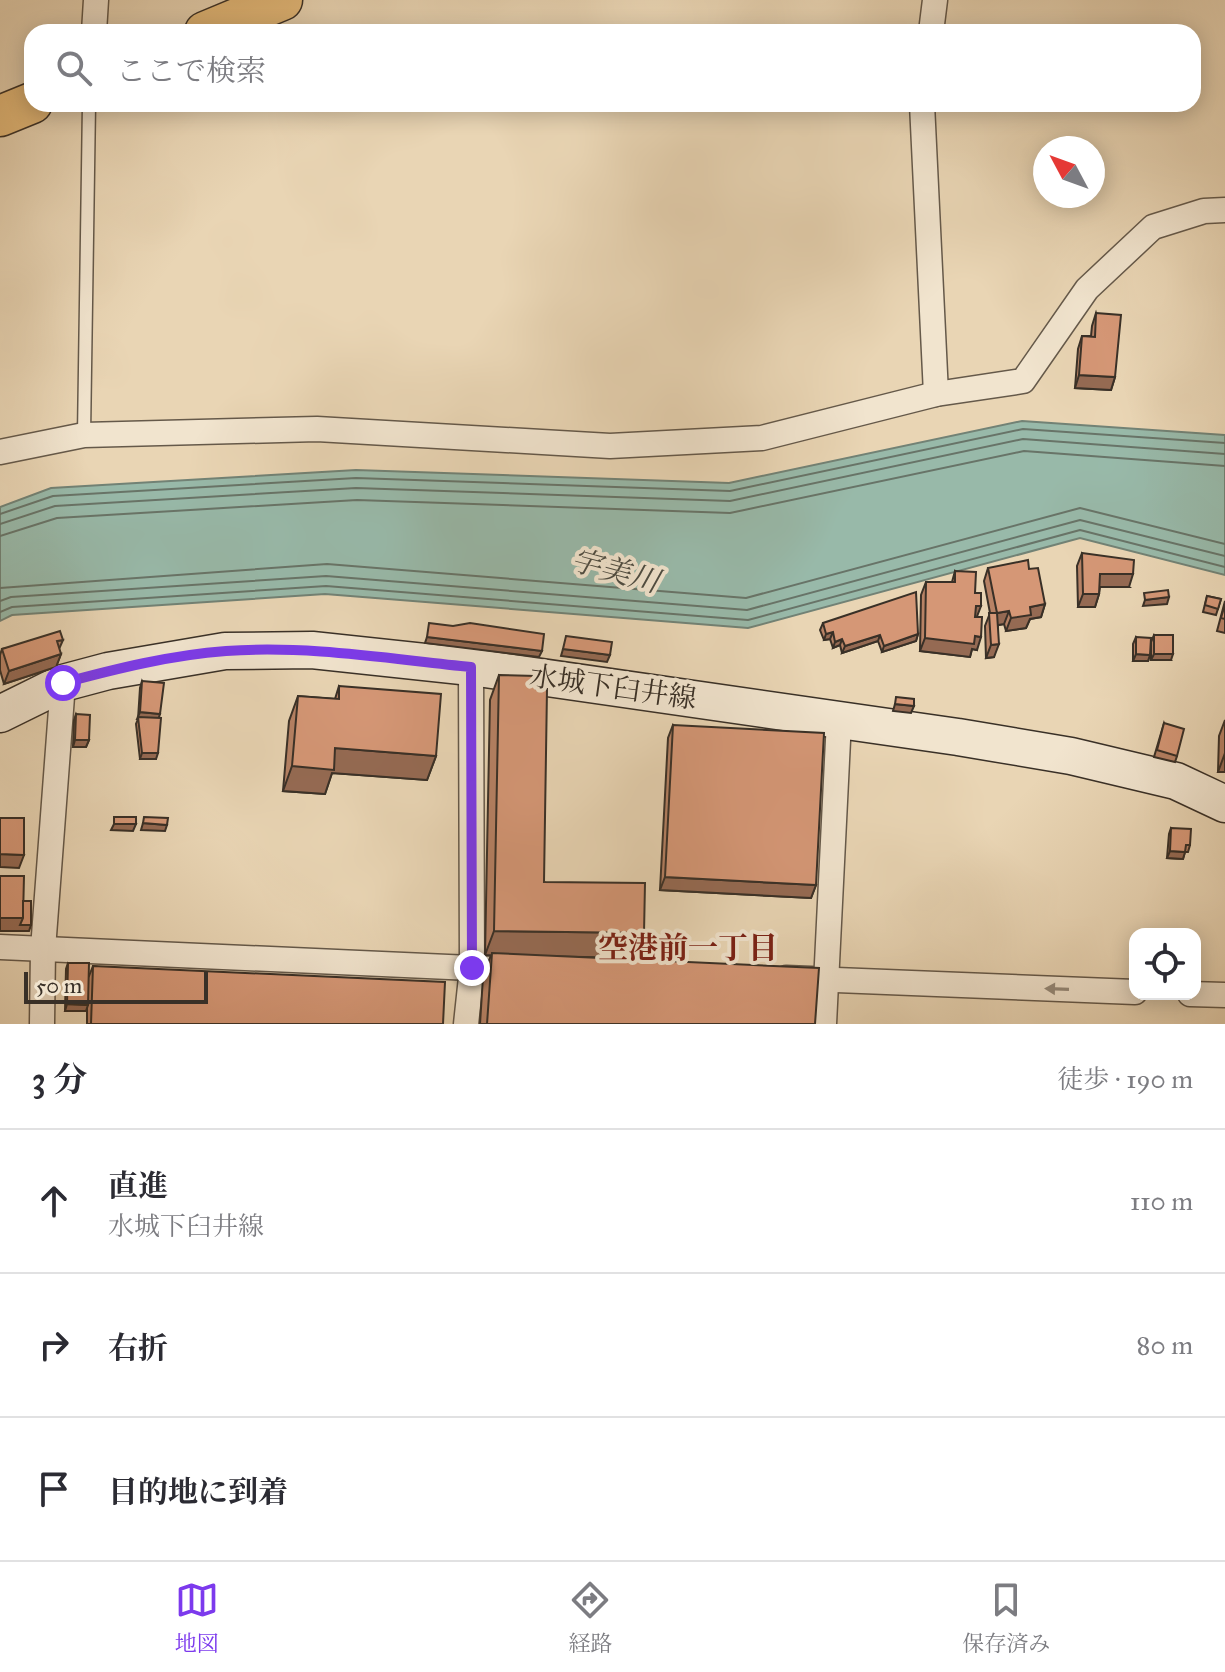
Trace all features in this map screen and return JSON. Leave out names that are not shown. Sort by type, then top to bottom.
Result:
[{"type":"main road","points":[[224,24],[282,0]]},
{"type":"main road","points":[[0,116],[24,106]]},
{"type":"main road","name":"水城下臼井線","points":[[0,714],[63,683],[108,671],[225,651],[312,650],[471,667],[1071,756],[1176,781],[1225,804]]},
{"type":"street","points":[[94,24],[96,0]]},
{"type":"street","points":[[932,24],[935,0]]},
{"type":"street","points":[[922,112],[936,394]]},
{"type":"street","points":[[0,452],[84,435],[317,429],[641,444],[762,438],[936,394],[1023,381],[1087,289],[1153,227],[1204,211],[1225,210]]},
{"type":"street","points":[[466,1024],[472,968],[471,667]]},
{"type":"street","points":[[42,1024],[43,949],[63,683]]},
{"type":"street","points":[[824,1024],[839,720]]},
{"type":"street","points":[[0,947],[533,970]]},
{"type":"street","points":[[765,978],[1129,992]]},
{"type":"street","points":[[1201,994],[1225,995]]},
{"type":"lane","points":[[84,435],[89,112]]},
{"type":"water","name":"宇美川","points":[[1022,421],[1225,435],[1225,575],[1080,538],[748,628],[325,594],[12,615],[0,621],[0,507],[51,488],[356,470],[729,483]]},
{"type":"building","points":[[1096,313],[1121,315],[1115,377],[1079,375],[1082,336],[1095,337]]},
{"type":"building","points":[[1082,553],[1134,560],[1133,574],[1100,574],[1099,594],[1083,594]]},
{"type":"building","points":[[1028,560],[1029,569],[1038,568],[1045,604],[1030,607],[1031,615],[1011,618],[1009,611],[997,613],[988,568]]},
{"type":"building","points":[[955,571],[976,572],[975,593],[981,593],[981,606],[976,606],[975,617],[982,617],[981,637],[975,636],[974,644],[925,638],[926,582],[955,582]]},
{"type":"building","points":[[1168,590],[1169,597],[1145,600],[1144,593]]},
{"type":"building","points":[[916,592],[918,634],[884,646],[880,635],[845,646],[842,639],[835,642],[833,632],[826,634],[823,623]]},
{"type":"building","points":[[1207,596],[1221,599],[1218,609],[1205,605]]},
{"type":"building","points":[[989,613],[997,613],[999,644],[991,645]]},
{"type":"building","points":[[429,623],[453,626],[470,623],[544,634],[542,651],[427,637]]},
{"type":"building","points":[[60,631],[63,640],[57,641],[61,654],[9,671],[2,649]]},
{"type":"building","points":[[1154,635],[1173,635],[1173,654],[1154,654]]},
{"type":"building","points":[[566,636],[612,642],[610,655],[563,649]]},
{"type":"building","points":[[1136,637],[1151,638],[1150,655],[1136,654]]},
{"type":"building","points":[[499,675],[536,676],[536,689],[547,689],[544,882],[645,883],[644,933],[494,931]]},
{"type":"building","points":[[142,681],[164,683],[160,714],[140,712]]},
{"type":"building","points":[[339,686],[441,694],[436,756],[335,748],[334,770],[292,766],[298,696],[339,699]]},
{"type":"building","points":[[896,697],[914,699],[914,706],[895,704]]},
{"type":"building","points":[[76,714],[90,715],[89,740],[75,740]]},
{"type":"building","points":[[138,717],[161,718],[158,753],[142,753]]},
{"type":"building","points":[[1164,723],[1184,729],[1177,756],[1157,750]]},
{"type":"building","points":[[673,725],[824,733],[816,885],[665,877]]},
{"type":"building","points":[[114,817],[136,817],[136,824],[114,824]]},
{"type":"building","points":[[144,817],[168,818],[167,825],[143,823]]},
{"type":"building","points":[[0,818],[24,818],[24,855],[0,854]]},
{"type":"building","points":[[1171,828],[1191,829],[1190,845],[1186,845],[1185,852],[1170,851]]},
{"type":"building","points":[[0,876],[24,876],[23,918],[0,918]]},
{"type":"building","points":[[23,901],[31,901],[31,925],[20,925]]},
{"type":"building","points":[[492,953],[819,968],[815,1024],[487,1024]]},
{"type":"building","points":[[68,963],[89,963],[88,1005],[67,1004]]},
{"type":"building","points":[[93,966],[445,982],[443,1024],[91,1024]]},
{"type":"district","name":"空港前一丁目","points":[[688,948]]},
{"type":"route","points":[[63,683],[108,671],[225,651],[312,650],[471,667],[472,968]]}]
